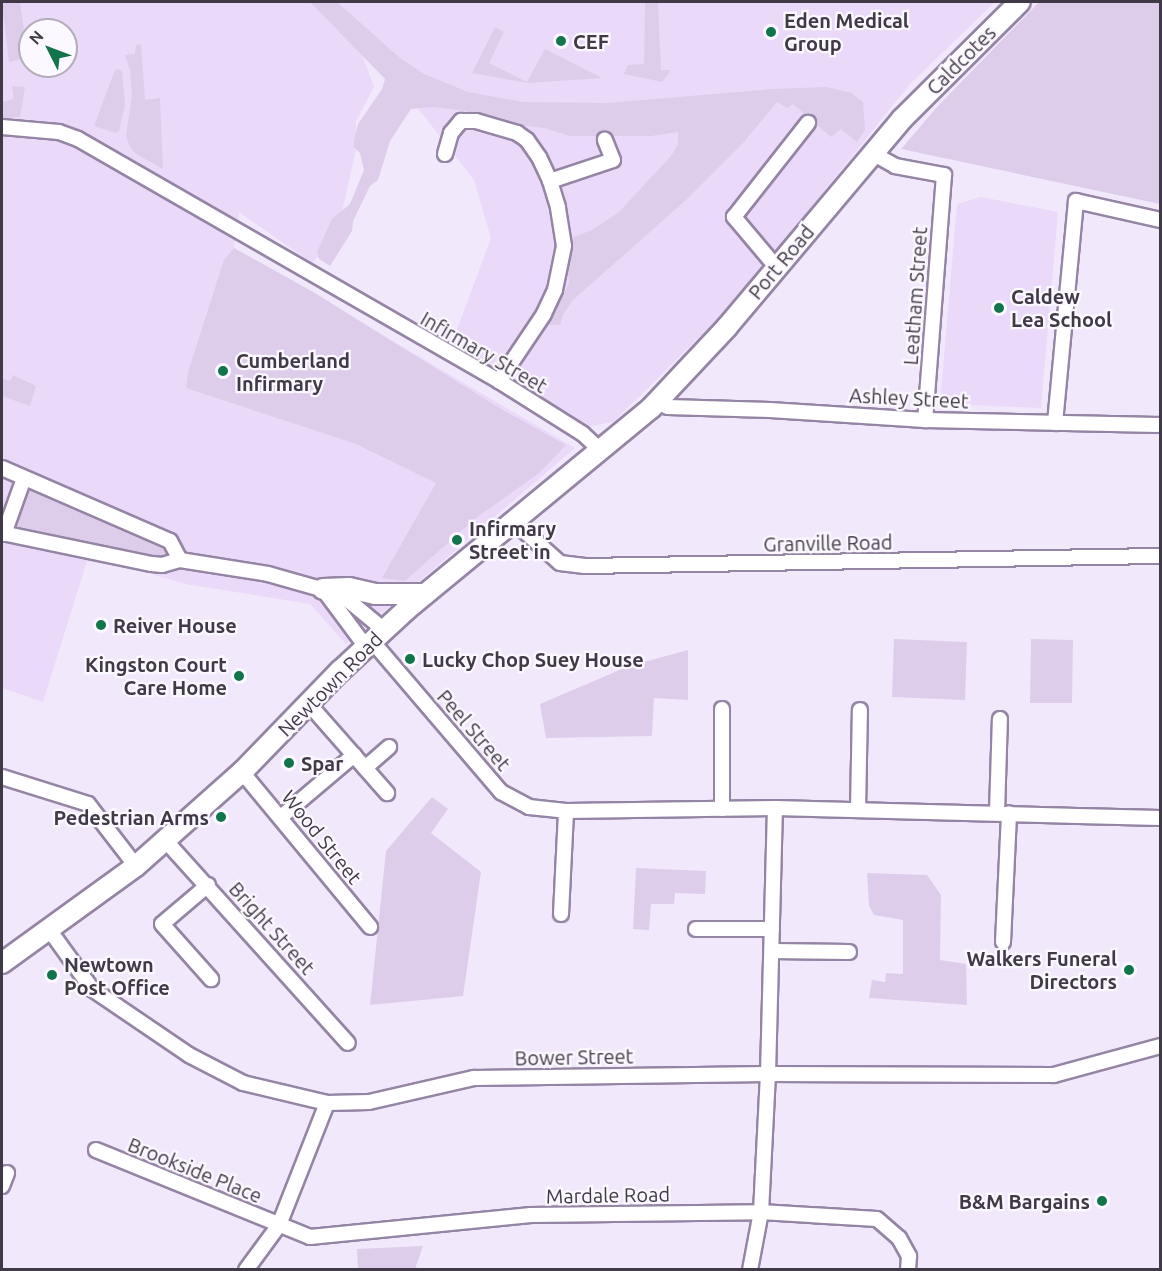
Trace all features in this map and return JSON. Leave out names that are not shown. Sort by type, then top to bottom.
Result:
[{"type":"main road","name":"Caldcotes","points":[[902,118],[1020,2]]},
{"type":"main road","name":"Port Road","points":[[656,402],[727,327],[902,118]]},
{"type":"main road","name":"Newtown Road","points":[[2,963],[136,866],[242,772],[374,639],[656,402]]},
{"type":"main road","points":[[323,589],[350,588],[374,594],[425,594]]},
{"type":"street","points":[[445,154],[451,133],[461,121],[467,119],[506,129],[527,140],[539,157],[550,181],[561,225],[564,246],[555,290],[544,314],[499,381]]},
{"type":"street","points":[[777,268],[734,217],[808,123]]},
{"type":"street","name":"Infirmary Street","points":[[2,127],[59,132],[78,139],[499,381],[583,434],[600,450]]},
{"type":"street","points":[[550,181],[613,160],[605,140]]},
{"type":"street","name":"Leatham Street","points":[[872,153],[895,166],[944,175],[925,420]]},
{"type":"street","points":[[1055,423],[1076,201],[1161,220]]},
{"type":"street","name":"Ashley Street","points":[[656,402],[668,407],[770,410],[925,420],[1161,425]]},
{"type":"street","points":[[2,468],[170,542],[180,560]]},
{"type":"street","points":[[24,478],[3,534],[152,564],[162,565],[180,560],[268,574],[323,589],[342,595],[374,639]]},
{"type":"street","name":"Granville Road","points":[[513,521],[560,563],[585,566],[1161,556]]},
{"type":"street","points":[[323,589],[374,639]]},
{"type":"street","name":"Peel Street","points":[[374,639],[501,792],[529,807],[566,812],[775,808],[1161,818]]},
{"type":"street","points":[[309,703],[387,793]]},
{"type":"street","points":[[722,709],[722,809]]},
{"type":"street","points":[[858,810],[860,710]]},
{"type":"street","points":[[1000,719],[1003,942]]},
{"type":"street","points":[[365,768],[389,747]]},
{"type":"street","points":[[281,817],[354,755]]},
{"type":"street","name":"Wood Street","points":[[242,772],[370,927]]},
{"type":"street","points":[[4,780],[88,804],[136,866]]},
{"type":"street","points":[[750,1269],[761,1212],[768,1074],[775,808]]},
{"type":"street","points":[[561,914],[566,812]]},
{"type":"street","name":"Bright Street","points":[[165,840],[208,885],[348,1043]]},
{"type":"street","points":[[208,885],[162,924],[211,979]]},
{"type":"street","name":"Bower Street","points":[[48,928],[92,989],[189,1055],[243,1083],[327,1103],[369,1102],[474,1078],[768,1074],[1054,1075],[1161,1046]]},
{"type":"street","points":[[696,929],[772,929]]},
{"type":"street","points":[[772,951],[849,952]]},
{"type":"street","points":[[246,1269],[279,1225],[327,1103]]},
{"type":"street","name":"Brookside Place","points":[[96,1150],[279,1225]]},
{"type":"street","name":"Mardale Road","points":[[279,1225],[310,1237],[531,1215],[761,1212],[877,1220],[898,1238],[909,1256],[908,1269]]},
{"type":"shaded area","name":"Cumberland Infirmary","points":[[2,2],[318,2],[358,43],[374,87],[356,121],[356,149],[336,239],[312,263],[239,212],[234,248],[575,448],[346,644],[310,604],[185,584],[135,569],[87,561],[43,702],[2,688]]},
{"type":"shaded area","points":[[2,2],[20,2],[22,18],[18,18],[18,60],[9,62]]},
{"type":"shaded area","points":[[310,2],[337,2],[400,58],[424,74],[468,92],[523,102],[608,103],[772,89],[827,87],[851,93],[863,102],[865,130],[857,142],[841,129],[831,137],[793,104],[787,108],[777,102],[744,142],[687,199],[572,301],[560,325],[549,325],[569,283],[566,240],[592,230],[619,212],[671,156],[678,144],[678,132],[651,136],[570,136],[544,128],[486,121],[465,111],[434,107],[411,109],[390,141],[378,180],[370,186],[353,221],[352,231],[330,266],[319,259],[317,252],[332,219],[350,204],[364,170],[360,153],[354,147],[354,140],[358,124],[382,89],[385,79]]},
{"type":"shaded area","points":[[335,2],[995,2],[910,84],[735,302],[613,422],[585,427],[452,343],[491,238],[474,180]]},
{"type":"shaded area","points":[[645,2],[658,2],[661,70],[671,70],[662,82],[624,74],[628,65],[644,64]]},
{"type":"shaded area","points":[[1039,2],[1160,2],[1160,204],[901,149],[937,107]]},
{"type":"shaded area","points":[[495,27],[504,32],[489,63],[527,82],[545,49],[602,78],[528,83],[472,73]]},
{"type":"shaded area","points":[[141,44],[145,100],[160,98],[163,169],[136,154],[130,147],[126,136],[132,95],[130,70],[125,55],[135,54],[136,45]]},
{"type":"shaded area","points":[[115,70],[122,71],[125,105],[119,131],[116,133],[94,126]]},
{"type":"shaded area","points":[[12,86],[25,87],[20,117],[2,118],[2,102],[14,99]]},
{"type":"shaded area","name":"Caldew Lea School","points":[[981,197],[1058,212],[1041,408],[940,404],[957,204]]},
{"type":"shaded area","points":[[234,248],[315,293],[496,406],[566,445],[539,473],[476,518],[405,581],[382,578],[436,483],[356,444],[186,388],[188,372],[224,260]]},
{"type":"shaded area","points":[[13,375],[36,386],[30,406],[2,396],[2,378],[10,381]]},
{"type":"shaded area","points":[[30,491],[163,549],[167,554],[160,557],[18,529],[16,523],[26,494]]},
{"type":"shaded area","points":[[894,639],[967,642],[965,700],[892,697]]},
{"type":"shaded area","points":[[1031,639],[1073,640],[1072,703],[1030,703]]},
{"type":"shaded area","points":[[688,650],[688,700],[654,698],[652,736],[546,738],[540,704],[629,666]]},
{"type":"shaded area","points":[[432,797],[448,809],[431,833],[481,872],[463,996],[370,1005],[386,851]]},
{"type":"shaded area","points":[[636,868],[706,871],[705,894],[675,893],[674,904],[651,904],[649,930],[633,929]]},
{"type":"shaded area","points":[[867,873],[927,875],[941,895],[940,960],[966,964],[967,1005],[869,998],[872,980],[885,982],[886,973],[903,974],[903,920],[874,915],[869,906]]},
{"type":"shaded area","points":[[423,1246],[415,1269],[358,1269],[357,1249]]},
{"type":"place","name":"Eden Medical Group","points":[[771,32]]},
{"type":"place","name":"CEF","points":[[561,41]]},
{"type":"place","name":"Caldew Lea School","points":[[999,308]]},
{"type":"place","name":"Cumberland Infirmary","points":[[223,371]]},
{"type":"place","name":"Infirmary Street in","points":[[457,540]]},
{"type":"place","name":"Reiver House","points":[[101,625]]},
{"type":"place","name":"Lucky Chop Suey House","points":[[410,659]]},
{"type":"place","name":"Kingston Court Care Home","points":[[239,676]]},
{"type":"place","name":"Spar","points":[[289,763]]},
{"type":"place","name":"Pedestrian Arms","points":[[221,817]]},
{"type":"place","name":"Walkers Funeral Directors","points":[[1129,970]]},
{"type":"place","name":"Newtown Post Office","points":[[52,975]]},
{"type":"place","name":"B&M Bargains","points":[[1102,1201]]}]
